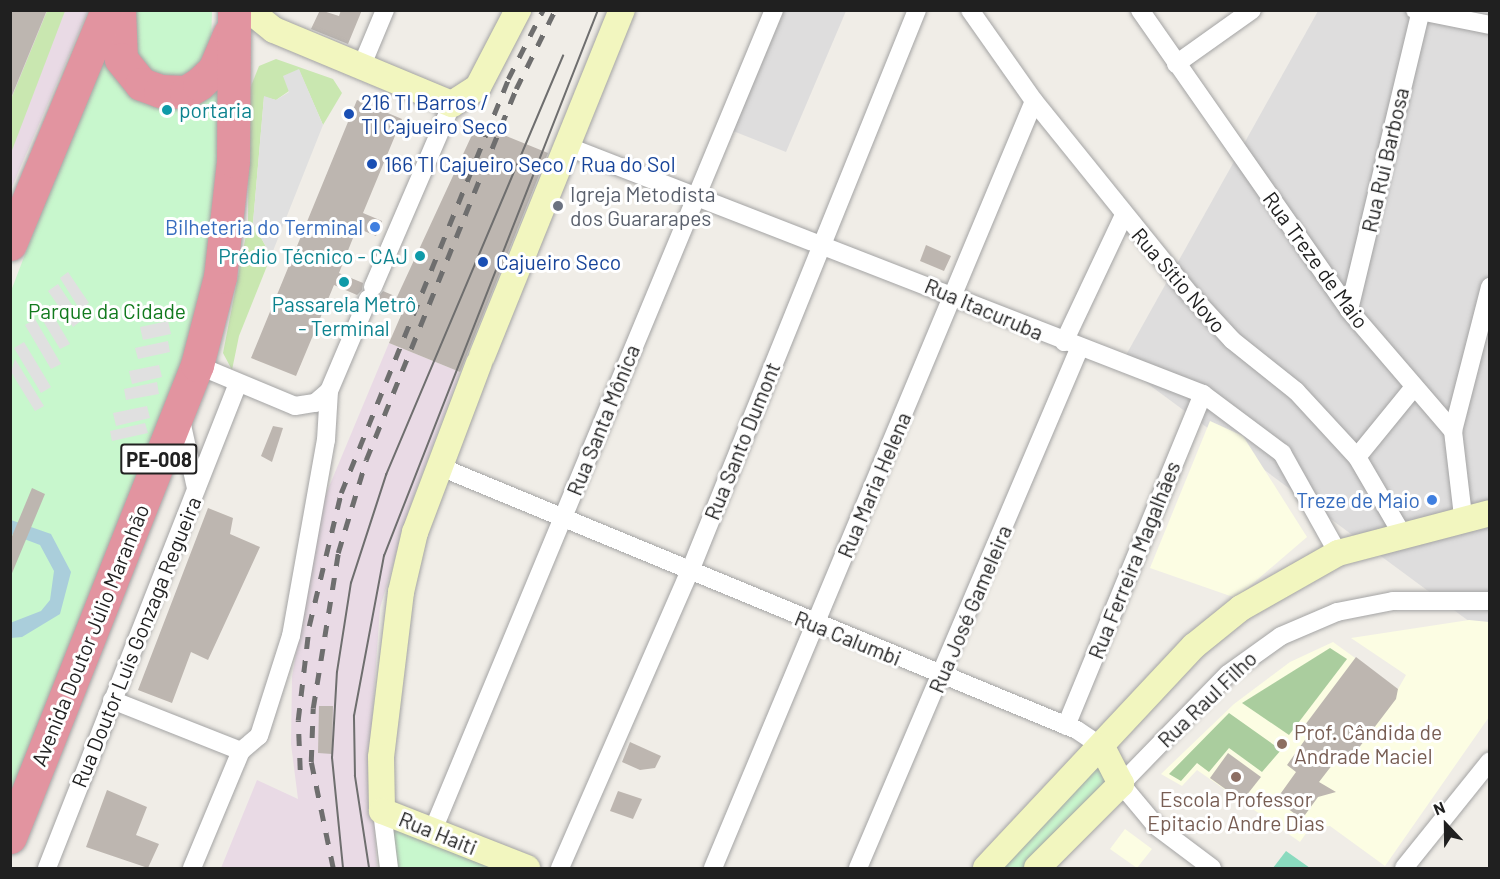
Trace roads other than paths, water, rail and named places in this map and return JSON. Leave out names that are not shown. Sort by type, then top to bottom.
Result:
[{"type":"highway","points":[[10,244],[18,220],[107,10]]},
{"type":"highway","points":[[119,10],[121,59],[141,84],[168,92],[186,92],[214,70],[239,13]]},
{"type":"highway","name":"Avenida Doutor Júlio Maranhão","points":[[10,837],[196,365],[220,277],[228,218],[239,13]]},
{"type":"street","points":[[363,65],[385,10]]},
{"type":"street","points":[[192,868],[242,751],[259,736],[291,636],[318,492],[329,391],[452,104],[478,87],[518,10]]},
{"type":"street","points":[[389,868],[382,811],[382,745],[401,592],[438,466],[622,10]]},
{"type":"street","name":"Rua Santa Mônica","points":[[433,830],[774,10]]},
{"type":"street","name":"Rua Santo Dumont","points":[[560,868],[690,571],[917,10]]},
{"type":"street","name":"Rua Sítio Novo","points":[[970,10],[1034,101],[1124,215],[1211,319],[1296,391],[1357,457],[1402,534]]},
{"type":"street","name":"Rua Treze de Maio","points":[[1140,10],[1349,310],[1453,431]]},
{"type":"street","points":[[1176,64],[1252,10]]},
{"type":"street","points":[[1419,11],[1490,25]]},
{"type":"street","name":"Rua Rui Barbosa","points":[[1349,310],[1419,11]]},
{"type":"street","points":[[239,13],[274,30],[363,65],[452,104]]},
{"type":"street","name":"Rua Maria Helena","points":[[713,868],[1034,101]]},
{"type":"street","name":"Rua Itacuruba","points":[[566,146],[697,192],[1072,346],[1203,394],[1282,453],[1338,553]]},
{"type":"street","name":"Rua José Gameleira","points":[[858,868],[942,675],[1124,215]]},
{"type":"street","points":[[1463,516],[1453,431],[1490,287]]},
{"type":"street","points":[[196,365],[296,406],[315,403],[329,391]]},
{"type":"street","name":"Rua Doutor Luis Gonzaga Regueira","points":[[47,868],[238,383]]},
{"type":"street","points":[[1357,457],[1414,387]]},
{"type":"street","name":"Rua Ferreira Magalhães","points":[[1066,726],[1203,394]]},
{"type":"street","points":[[178,409],[196,488]]},
{"type":"street","name":"Rua Calumbi","points":[[438,466],[563,517],[815,626],[1066,726],[1102,747]]},
{"type":"street","points":[[986,868],[1210,633],[1270,589],[1338,553],[1463,516],[1490,513]]},
{"type":"street","name":"Rua Raul Filho","points":[[1037,868],[1241,662],[1297,627],[1393,601],[1490,601]]},
{"type":"street","points":[[112,700],[242,751]]},
{"type":"street","points":[[1102,747],[1121,784],[1156,826],[1212,868]]},
{"type":"street","points":[[1404,868],[1490,762]]},
{"type":"street","name":"Rua Haiti","points":[[382,811],[527,868]]},
{"type":"water","points":[[11,520],[51,534],[71,572],[60,614],[22,637],[11,638],[10,623],[41,611],[50,600],[54,571],[40,545],[11,534]]},
{"type":"tram line","points":[[369,868],[355,776],[354,716],[384,556],[598,10]]},
{"type":"tram line","points":[[343,868],[332,758],[337,672],[351,583],[386,475],[563,56]]},
{"type":"railway","points":[[300,770],[298,720],[309,626],[341,493],[508,79],[543,10]]},
{"type":"railway","points":[[333,868],[311,762],[313,708],[338,553],[366,460],[516,89],[555,10]]},
{"type":"place","name":"portaria","points":[[167,110]]},
{"type":"place","name":"216 TI Barros / TI Cajueiro Seco","points":[[349,114]]},
{"type":"place","name":"166 TI Cajueiro Seco / Rua do Sol","points":[[372,164]]},
{"type":"place","name":"Igreja Metodista dos Guararapes","points":[[558,206]]},
{"type":"place","name":"Bilheteria do Terminal","points":[[375,227]]},
{"type":"place","name":"Prédio Técnico - CAJ","points":[[420,256]]},
{"type":"place","name":"Cajueiro Seco","points":[[483,262]]},
{"type":"place","name":"Passarela Metrô - Terminal","points":[[344,282]]},
{"type":"place","name":"Treze de Maio","points":[[1432,500]]},
{"type":"place","name":"Prof. Cândida de Andrade Maciel","points":[[1282,744]]},
{"type":"place","name":"Escola Professor Epitacio Andre Dias","points":[[1236,777]]},
{"type":"park label","name":"Parque da Cidade","points":[[107,311]]}]
